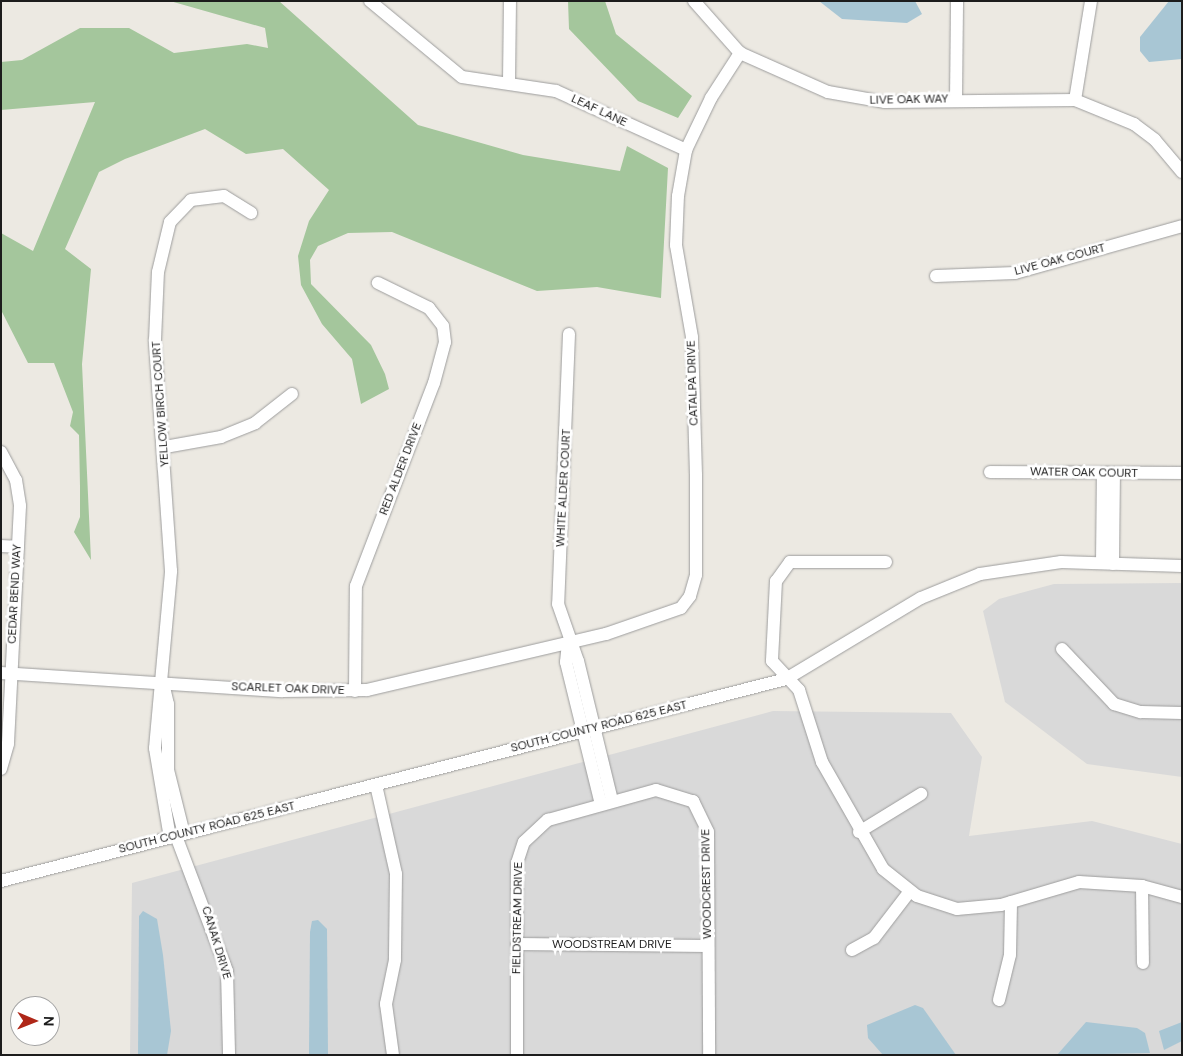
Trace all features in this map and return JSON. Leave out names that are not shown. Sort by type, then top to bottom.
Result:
[{"type":"street","name":"LEAF LANE","points":[[370,1],[446,68],[462,77],[510,82],[556,91],[686,150]]},
{"type":"street","points":[[510,1],[510,82]]},
{"type":"street","points":[[694,1],[740,53]]},
{"type":"street","points":[[956,1],[956,100]]},
{"type":"street","points":[[1091,1],[1075,100],[1121,117],[1146,132],[1182,172]]},
{"type":"street","name":"LIVE OAK WAY","points":[[740,53],[828,92],[856,100],[1075,100]]},
{"type":"street","name":"CATALPA DRIVE","points":[[569,641],[667,616],[686,602],[696,583],[695,388],[692,337],[676,245],[686,150],[711,98],[740,53]]},
{"type":"street","name":"YELLOW BIRCH COURT","points":[[176,836],[155,748],[163,684],[171,571],[165,447],[154,307],[170,222],[184,205],[209,195],[230,198],[251,213]]},
{"type":"street","name":"LIVE OAK COURT","points":[[936,276],[1014,273],[1182,226]]},
{"type":"street","name":"RED ALDER DRIVE","points":[[354,691],[352,621],[356,586],[434,384],[445,342],[443,326],[429,308],[378,283]]},
{"type":"street","name":"WHITE ALDER COURT","points":[[569,334],[558,604],[569,641],[578,661],[587,730]]},
{"type":"street","points":[[165,447],[221,438],[255,423],[292,394]]},
{"type":"street","name":"CEDAR BEND WAY","points":[[1,452],[18,485],[18,547],[6,673],[8,744],[1,768]]},
{"type":"street","name":"WATER OAK COURT","points":[[990,472],[1180,474]]},
{"type":"street","points":[[1107,563],[1108,474]]},
{"type":"street","points":[[1,546],[18,547]]},
{"type":"street","points":[[886,562],[802,559],[785,566],[774,594],[772,661],[786,679],[798,690],[822,762],[859,832],[883,869],[910,891],[957,909],[1011,902],[1066,884],[1142,886],[1182,897]]},
{"type":"street","name":"SOUTH COUNTY ROAD 625 EAST","points":[[1,881],[786,679],[921,598],[962,580],[1041,563],[1182,566]]},
{"type":"street","name":"SCARLET OAK DRIVE","points":[[6,673],[163,684],[354,691],[406,684],[569,641]]},
{"type":"street","points":[[1062,649],[1114,704],[1141,712],[1182,714]]},
{"type":"street","points":[[587,730],[606,802]]},
{"type":"street","points":[[376,785],[396,874],[395,960],[386,1004],[393,1055]]},
{"type":"street","name":"WOODCREST DRIVE","points":[[606,802],[669,791],[687,797],[699,808],[708,832],[709,1055]]},
{"type":"street","points":[[859,832],[921,794]]},
{"type":"street","name":"FIELDSTREAM DRIVE","points":[[517,1055],[517,863],[524,842],[548,820],[606,802]]},
{"type":"street","name":"CANAK DRIVE","points":[[176,836],[227,971],[229,1055]]},
{"type":"street","points":[[1142,886],[1143,963]]},
{"type":"street","points":[[852,950],[874,938],[910,891]]},
{"type":"street","points":[[998,1000],[1010,955],[1011,902]]},
{"type":"street","name":"WOODSTREAM DRIVE","points":[[517,944],[708,946]]},
{"type":"shaded area","points":[[1182,583],[1182,777],[1087,764],[1005,702],[983,611],[999,599],[1054,584]]},
{"type":"shaded area","points":[[773,711],[951,713],[982,757],[969,836],[1092,821],[1182,844],[1182,1055],[130,1055],[132,883]]},
{"type":"green space","points":[[170,1],[279,1],[418,125],[523,155],[620,171],[627,146],[668,168],[661,298],[597,287],[537,291],[392,232],[348,233],[318,246],[310,260],[311,284],[371,345],[385,374],[389,389],[361,404],[352,359],[322,324],[301,285],[298,256],[309,221],[329,190],[283,149],[246,154],[205,129],[125,159],[99,172],[65,249],[91,269],[82,364],[91,560],[74,532],[80,517],[80,487],[79,435],[70,426],[73,412],[54,363],[28,363],[1,310],[1,233],[33,251],[95,102],[1,110],[1,62],[22,60],[80,28],[129,28],[174,53],[247,44],[268,48],[265,28]]},
{"type":"green space","points":[[568,1],[605,1],[616,34],[692,96],[678,118],[638,101],[569,29]]},
{"type":"water","points":[[819,1],[915,1],[922,14],[907,23],[842,19]]},
{"type":"water","points":[[1169,1],[1182,1],[1182,59],[1149,62],[1140,51],[1140,37]]},
{"type":"water","points":[[143,911],[157,919],[163,955],[171,1031],[167,1055],[138,1055],[139,916]]},
{"type":"water","points":[[318,920],[327,929],[328,1055],[309,1055],[310,932],[312,921]]},
{"type":"water","points":[[915,1005],[923,1008],[956,1055],[883,1055],[868,1038],[867,1025]]},
{"type":"water","points":[[1086,1022],[1137,1028],[1145,1033],[1150,1053],[1057,1055]]},
{"type":"water","points":[[1182,1022],[1182,1041],[1164,1050],[1159,1031]]}]
